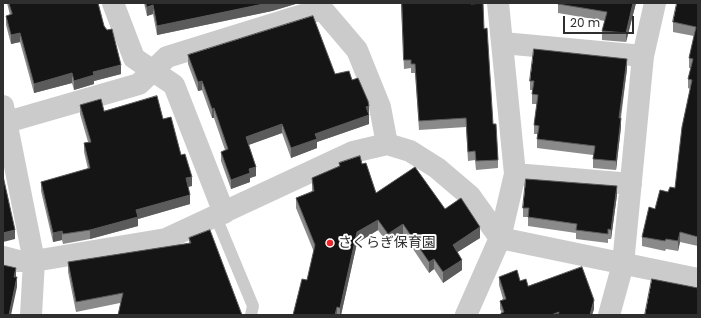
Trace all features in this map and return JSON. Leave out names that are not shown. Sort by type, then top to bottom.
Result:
[{"type":"street","points":[[113,3],[134,58],[174,85],[220,215]]},
{"type":"street","points":[[466,315],[500,238],[515,174],[498,3]]},
{"type":"street","points":[[609,315],[623,264],[643,56],[655,3]]},
{"type":"street","points":[[31,315],[34,261],[5,114],[139,84],[167,57],[321,6],[357,50],[380,106],[387,144]]},
{"type":"street","points":[[503,43],[643,56]]},
{"type":"street","points":[[3,257],[18,261],[34,261],[166,240],[354,152],[387,144],[410,150],[442,172],[470,196],[500,238],[698,279]]},
{"type":"street","points":[[515,174],[631,184]]},
{"type":"lane","points":[[220,215],[253,306],[251,315]]},
{"type":"building","points":[[9,3],[98,3],[104,26],[107,30],[112,29],[121,65],[93,72],[94,75],[74,81],[72,73],[34,84],[20,33],[11,35],[6,16],[12,14]]},
{"type":"building","points":[[146,3],[268,3],[157,26],[153,5],[147,7]]},
{"type":"building","points":[[402,3],[483,3],[484,29],[487,28],[493,124],[496,124],[498,160],[476,161],[475,151],[468,152],[466,118],[419,121],[415,64],[411,64],[411,60],[404,60]]},
{"type":"building","points":[[558,3],[633,3],[626,33],[602,31],[607,12]]},
{"type":"building","points":[[677,3],[698,3],[698,237],[680,232],[678,241],[666,239],[665,241],[642,237],[649,207],[655,209],[660,190],[668,192],[670,187],[675,188],[682,127],[692,80],[688,79],[693,59],[689,58],[696,27],[673,22]]},
{"type":"building","points":[[313,16],[335,74],[349,71],[352,80],[358,78],[368,101],[369,106],[366,107],[369,115],[315,134],[317,139],[291,148],[282,124],[246,137],[256,167],[249,169],[250,173],[231,180],[221,152],[228,149],[214,108],[212,109],[202,81],[198,82],[188,55]]},
{"type":"building","points":[[534,49],[627,59],[619,118],[621,118],[616,161],[593,159],[595,146],[537,139],[539,126],[534,125],[538,95],[532,94],[534,81],[530,81]]},
{"type":"building","points":[[157,96],[163,119],[171,117],[181,155],[185,154],[192,177],[186,178],[190,195],[136,210],[138,217],[90,230],[63,234],[62,231],[53,233],[41,182],[90,168],[84,143],[91,142],[80,105],[101,99],[104,111]]},
{"type":"building","points":[[360,156],[362,164],[366,163],[376,193],[415,167],[445,209],[461,198],[480,227],[453,245],[462,260],[443,272],[434,259],[429,262],[403,224],[388,234],[378,220],[357,232],[340,308],[337,307],[335,315],[293,315],[302,279],[307,280],[315,245],[296,198],[314,191],[312,178],[340,166],[339,163]]},
{"type":"building","points":[[3,176],[15,230],[3,233]]},
{"type":"building","points":[[526,179],[617,186],[611,230],[608,229],[608,234],[576,230],[577,224],[528,217],[529,208],[523,208]]},
{"type":"building","points":[[210,230],[242,315],[118,315],[123,293],[76,302],[68,262],[191,243],[189,238]]},
{"type":"building","points":[[3,265],[16,268],[14,277],[17,277],[9,315],[3,315]]},
{"type":"building","points":[[582,267],[594,300],[590,315],[558,315],[559,312],[551,315],[501,315],[501,313],[504,312],[500,301],[506,299],[499,277],[517,270],[520,281],[526,279],[528,286]]},
{"type":"building","points":[[652,279],[698,288],[698,315],[645,315]]},
{"type":"place","name":"さくらぎ保育園","points":[[330,243]]}]
